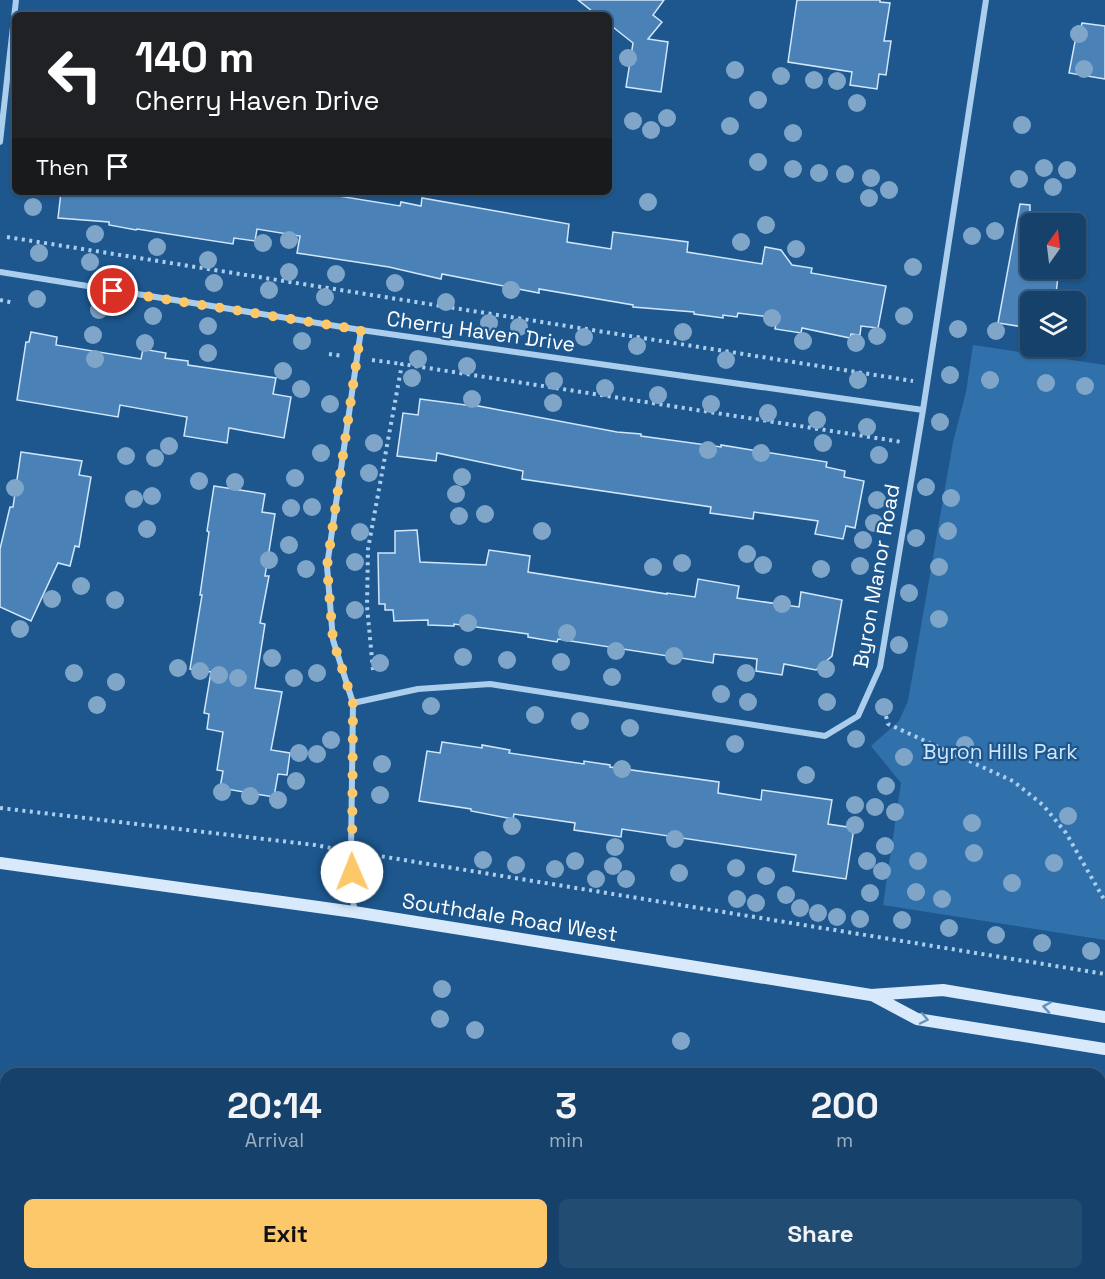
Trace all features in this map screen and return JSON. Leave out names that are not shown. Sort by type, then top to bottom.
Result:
[{"type":"main road","name":"Southdale Road West","points":[[0,864],[354,912],[871,995],[943,990],[1105,1017]]},
{"type":"main road","name":"Southdale Road West","points":[[871,995],[917,1018],[1105,1049]]},
{"type":"street","name":"Byron Manor Road","points":[[353,703],[418,689],[490,684],[825,736],[858,716],[880,668],[923,410],[986,0]]},
{"type":"street","points":[[0,142],[12,36]]},
{"type":"street","name":"Cherry Haven Drive","points":[[0,272],[361,330],[923,410]]},
{"type":"street","points":[[354,912],[351,852],[353,703],[333,640],[327,566],[361,330]]},
{"type":"path","points":[[7,237],[927,383]]},
{"type":"path","points":[[0,300],[14,303]]},
{"type":"path","points":[[373,670],[367,606],[368,549],[402,364],[917,443]]},
{"type":"path","points":[[886,716],[888,724],[1013,781],[1043,805],[1066,833],[1105,901]]},
{"type":"path","points":[[0,808],[315,844]]},
{"type":"path","points":[[377,855],[1105,974]]},
{"type":"green space","name":"Byron Hills Park","points":[[973,345],[1020,352],[1020,357],[1052,357],[1105,365],[1105,940],[883,905],[901,783],[871,746],[899,721],[908,701],[953,442],[966,392]]},
{"type":"building","points":[[578,0],[664,0],[653,15],[662,22],[648,39],[668,42],[661,92],[626,87],[633,43],[612,26],[612,12],[593,12]]},
{"type":"building","points":[[797,0],[880,0],[880,2],[890,3],[884,41],[891,41],[886,75],[879,74],[877,89],[850,85],[852,72],[788,62]]},
{"type":"building","points":[[1082,23],[1105,26],[1105,79],[1069,73],[1078,26],[1081,27]]},
{"type":"building","points":[[61,195],[332,195],[400,206],[401,202],[421,206],[422,198],[569,224],[567,242],[611,249],[613,232],[688,242],[687,252],[762,264],[765,247],[781,250],[792,265],[812,268],[811,273],[886,286],[878,328],[861,326],[860,335],[851,334],[850,338],[802,328],[801,333],[775,329],[777,318],[738,313],[737,317],[723,315],[723,318],[694,314],[694,312],[633,307],[633,305],[539,289],[539,293],[442,274],[441,279],[389,267],[297,253],[300,236],[257,229],[255,241],[234,238],[233,244],[136,230],[109,225],[109,222],[58,218]]},
{"type":"building","points":[[1020,204],[1030,205],[1030,213],[1020,213],[1020,279],[1058,279],[1056,291],[1020,291],[1020,326],[998,323]]},
{"type":"building","points":[[31,332],[57,337],[56,345],[141,359],[143,349],[166,353],[165,358],[188,361],[188,365],[276,378],[273,394],[291,397],[284,438],[229,428],[227,443],[184,436],[187,417],[120,405],[118,417],[17,400],[26,342],[29,342]]},
{"type":"building","points":[[420,399],[473,405],[617,432],[641,434],[641,436],[721,447],[721,445],[827,462],[826,467],[845,471],[844,477],[864,481],[855,528],[846,526],[843,539],[815,534],[818,521],[754,512],[753,519],[710,513],[711,507],[522,479],[523,471],[437,453],[436,461],[397,456],[403,413],[418,415]]},
{"type":"building","points":[[21,452],[82,461],[79,475],[91,477],[79,547],[75,546],[70,566],[58,563],[31,621],[0,607],[0,549],[10,507],[13,507]]},
{"type":"building","points":[[214,486],[265,494],[262,512],[275,514],[265,576],[269,576],[260,623],[265,624],[255,688],[282,692],[271,750],[290,753],[287,775],[278,774],[274,797],[220,788],[223,771],[217,770],[223,732],[207,729],[209,714],[204,713],[211,672],[190,669],[202,595],[200,595],[209,532],[207,531]]},
{"type":"building","points":[[417,530],[420,562],[486,565],[489,550],[530,556],[528,572],[667,594],[695,597],[698,579],[739,586],[737,598],[799,607],[801,592],[842,600],[832,656],[816,670],[784,664],[782,675],[756,671],[757,659],[714,654],[713,663],[558,639],[557,642],[528,637],[528,634],[454,624],[454,626],[428,625],[428,620],[394,621],[393,610],[385,610],[385,604],[379,604],[378,553],[395,553],[395,531]]},
{"type":"building","points":[[442,742],[482,748],[482,745],[510,750],[509,753],[584,764],[584,761],[610,765],[610,767],[719,782],[718,793],[761,800],[762,790],[832,800],[828,824],[854,828],[846,879],[793,871],[796,855],[622,829],[621,837],[574,830],[575,823],[514,814],[513,819],[471,811],[471,809],[419,801],[427,751],[440,753]]},
{"type":"route","points":[[113,291],[361,330],[327,566],[333,640],[353,703],[352,872]]}]
